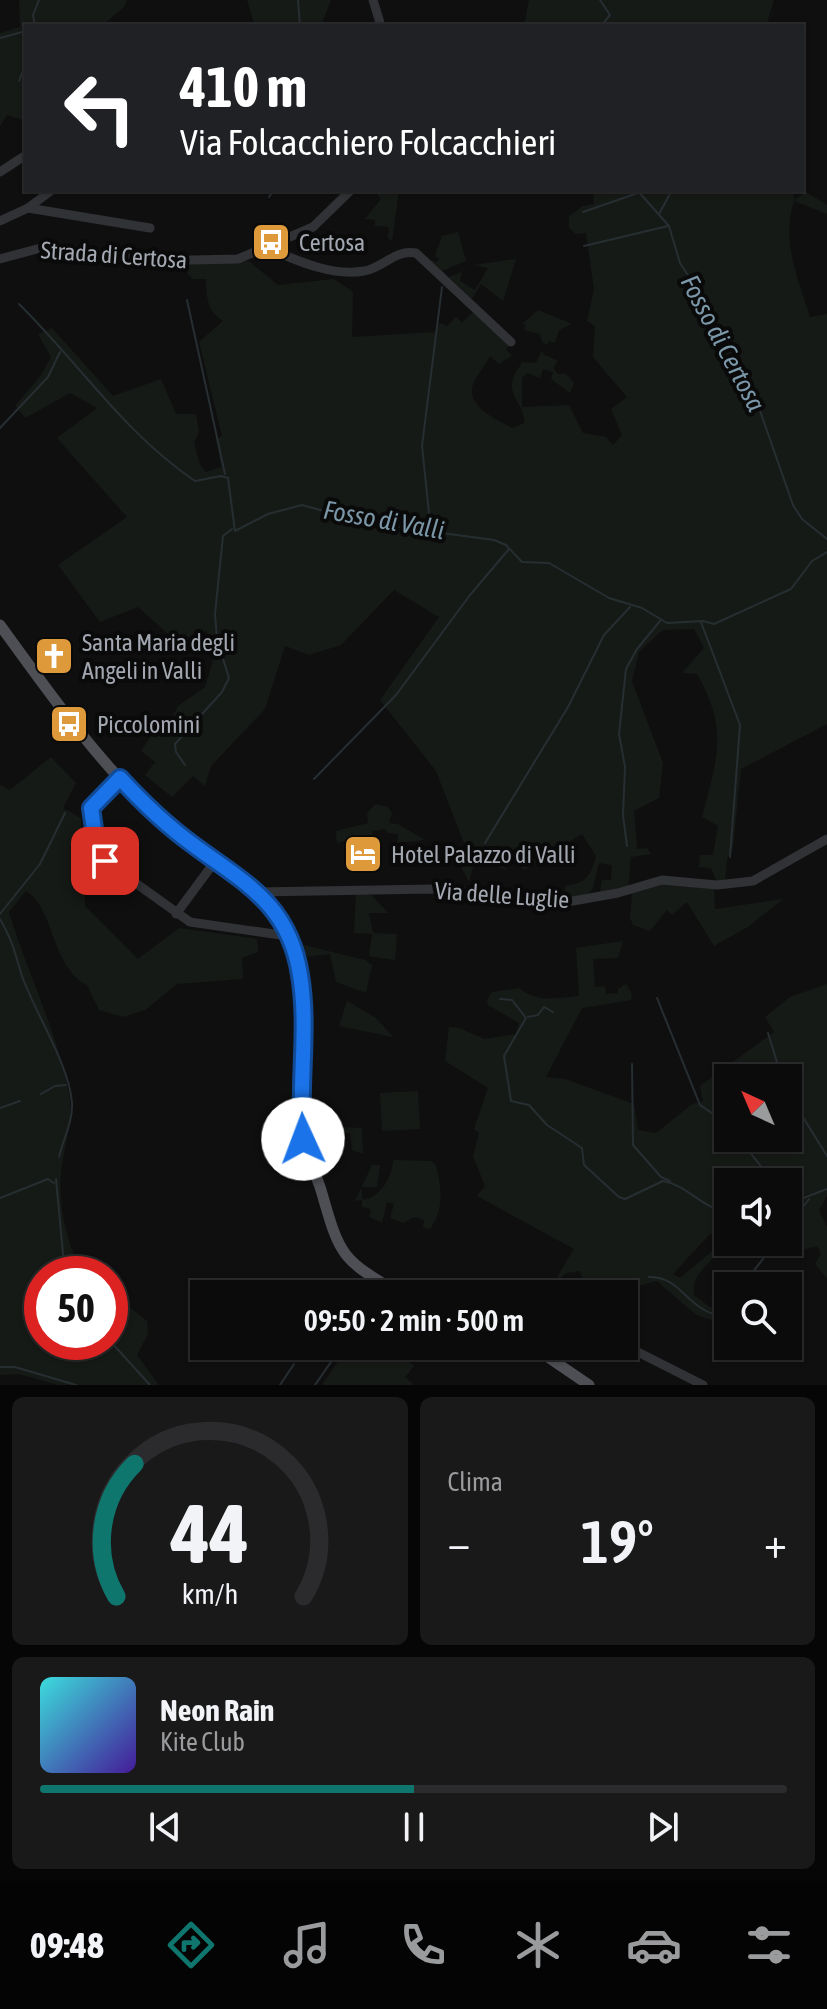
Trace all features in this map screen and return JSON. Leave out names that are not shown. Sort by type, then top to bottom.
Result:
[{"type":"main road","points":[[0,625],[120,778],[167,824],[257,892],[288,936],[301,980],[303,1137],[341,1252],[352,1264],[378,1280]]},
{"type":"main road","points":[[553,1360],[589,1385]]},
{"type":"street","points":[[373,0],[380,24]]},
{"type":"street","points":[[0,172],[24,156]]},
{"type":"street","points":[[1,219],[28,208],[49,192]]},
{"type":"street","name":"Strada di Certosa","points":[[0,259],[40,246],[169,261],[232,259],[267,248],[317,225],[349,192]]},
{"type":"street","points":[[28,208],[150,228]]},
{"type":"street","points":[[267,248],[312,265],[357,272],[369,270],[395,256],[416,253],[511,342]]},
{"type":"street","points":[[120,778],[92,806],[98,853],[176,914],[192,922],[288,936]]},
{"type":"street","name":"Via delle Luglie","points":[[257,892],[440,889],[546,902],[573,902],[630,891],[662,880],[720,885],[751,882],[827,839]]},
{"type":"street","points":[[176,914],[216,860]]},
{"type":"street","points":[[638,1352],[703,1385]]},
{"type":"shaded area","points":[[19,0],[127,0],[124,7],[104,24],[24,24],[24,120],[7,115],[0,126],[0,33],[20,27]]},
{"type":"shaded area","points":[[247,0],[331,0],[322,24],[254,24]]},
{"type":"shaded area","points":[[529,0],[774,0],[767,24],[524,24]]},
{"type":"shaded area","points":[[399,192],[392,241],[388,238],[389,227],[375,226],[375,220],[365,219],[381,199],[377,194]]},
{"type":"shaded area","points":[[593,192],[793,192],[794,200],[806,192],[827,205],[827,214],[794,201],[789,231],[796,274],[810,317],[827,314],[827,724],[741,769],[733,847],[727,859],[725,881],[717,882],[711,868],[699,867],[700,855],[713,855],[718,826],[702,817],[715,761],[717,728],[707,694],[697,674],[682,673],[704,648],[694,629],[663,630],[639,652],[632,681],[663,763],[659,798],[634,811],[637,849],[647,848],[651,854],[631,857],[628,889],[603,895],[600,891],[602,880],[611,880],[612,865],[599,863],[589,893],[564,898],[565,886],[583,880],[590,873],[596,856],[582,834],[524,870],[511,857],[500,863],[507,870],[475,860],[469,882],[459,863],[430,864],[430,855],[438,850],[444,851],[447,861],[469,856],[436,771],[380,700],[439,617],[394,590],[341,645],[309,655],[285,646],[265,709],[211,766],[205,786],[193,776],[172,797],[145,775],[155,762],[141,751],[155,730],[167,726],[178,706],[205,687],[216,651],[206,630],[186,650],[138,607],[100,622],[58,565],[127,517],[57,438],[97,408],[70,393],[25,418],[15,406],[41,375],[51,357],[38,334],[52,328],[113,396],[161,379],[176,414],[196,414],[199,432],[194,442],[200,465],[206,472],[221,467],[216,439],[222,436],[199,342],[223,321],[210,308],[206,279],[192,279],[186,271],[182,272],[181,265],[249,261],[278,285],[334,279],[353,292],[352,337],[434,332],[440,323],[447,326],[456,317],[462,323],[475,310],[511,344],[506,349],[512,356],[499,364],[490,356],[473,384],[474,399],[484,412],[513,428],[524,423],[512,391],[513,379],[522,362],[536,363],[542,350],[543,354],[558,361],[553,368],[558,374],[566,374],[574,383],[570,393],[551,379],[553,372],[543,369],[540,378],[527,373],[522,378],[522,407],[569,405],[583,433],[606,437],[613,445],[622,435],[611,409],[627,397],[593,357],[595,326],[587,321],[594,289],[586,233],[575,234],[569,227],[569,216],[583,206],[594,204]]},
{"type":"shaded area","points":[[458,232],[466,261],[442,271],[430,260],[437,262],[439,258],[435,256],[442,236]]},
{"type":"shaded area","points":[[516,259],[503,301],[481,284],[472,299],[449,277],[462,272],[460,281],[475,290],[488,268],[474,265]]},
{"type":"shaded area","points":[[538,310],[572,324],[559,330],[555,343],[549,341],[547,345],[542,342],[540,334],[524,330],[526,325],[522,324]]},
{"type":"shaded area","points":[[51,757],[76,783],[63,808],[81,818],[85,906],[138,959],[179,928],[257,939],[258,952],[242,958],[243,979],[177,984],[145,1010],[123,1017],[99,1010],[87,985],[66,965],[35,899],[26,891],[9,912],[57,1047],[69,1094],[70,1114],[61,1173],[61,1198],[68,1239],[75,1256],[24,1256],[24,1360],[128,1360],[128,1307],[147,1321],[148,1334],[137,1355],[159,1385],[58,1385],[19,1374],[0,1375],[0,785],[10,790]]},
{"type":"shaded area","points":[[375,804],[388,807],[392,813],[389,823],[398,824],[425,840],[397,843],[398,834],[387,833],[385,829],[372,831],[372,837],[337,843],[336,831],[368,823],[367,814]]},
{"type":"shaded area","points":[[657,883],[714,889],[715,909],[783,899],[748,927],[714,946],[687,902],[672,915],[667,910],[650,931],[633,925],[630,918],[632,893]]},
{"type":"shaded area","points":[[356,893],[371,895],[388,913],[369,913],[373,933],[397,934],[395,960],[369,956],[372,934],[354,933]]},
{"type":"shaded area","points":[[623,941],[618,958],[593,959],[595,987],[605,986],[606,994],[618,993],[618,989],[626,984],[632,994],[631,1000],[582,1008],[546,1077],[565,1079],[634,1104],[638,1130],[656,1133],[691,1105],[703,1101],[700,1086],[714,1076],[714,1152],[802,1152],[802,1064],[730,1064],[774,1032],[765,1017],[790,997],[827,984],[827,1196],[819,1210],[827,1227],[827,1279],[815,1264],[821,1254],[817,1246],[802,1250],[802,1168],[714,1168],[714,1232],[673,1274],[680,1278],[714,1250],[715,1256],[696,1280],[694,1295],[714,1307],[714,1321],[695,1314],[657,1281],[638,1286],[638,1280],[583,1280],[580,1271],[566,1273],[559,1279],[557,1277],[574,1249],[477,1196],[485,1186],[473,1156],[479,1133],[474,1129],[488,1088],[445,1061],[449,1027],[460,1028],[484,1039],[516,1034],[519,1023],[488,1005],[487,1000],[492,992],[519,988],[540,998],[579,996],[576,948]]},
{"type":"shaded area","points":[[300,944],[365,960],[372,965],[366,993],[336,982],[330,954],[305,957]]},
{"type":"shaded area","points":[[347,1001],[376,1018],[393,1037],[339,1026]]},
{"type":"shaded area","points":[[418,1091],[420,1129],[382,1131],[380,1093]]},
{"type":"shaded area","points":[[316,1126],[362,1128],[363,1154],[352,1150],[350,1133],[336,1134],[337,1149],[327,1147],[328,1129],[314,1130],[314,1141],[322,1141],[323,1148],[312,1148],[307,1130]]},
{"type":"shaded area","points":[[393,1160],[431,1161],[436,1165],[439,1181],[438,1214],[430,1229],[423,1228],[424,1220],[414,1217],[403,1223],[390,1218],[394,1204],[387,1202],[382,1223],[369,1217],[371,1209],[362,1207],[362,1200],[355,1201],[361,1188],[363,1200],[380,1191],[390,1174]]},
{"type":"shaded area","points":[[372,1165],[380,1165],[377,1187],[362,1187]]},
{"type":"shaded area","points":[[339,1360],[408,1360],[414,1366],[405,1377],[414,1385],[322,1385]]},
{"type":"waterway","points":[[35,24],[33,15],[39,0]]},
{"type":"waterway","points":[[298,0],[300,24]]},
{"type":"waterway","points":[[600,0],[610,15],[603,24]]},
{"type":"waterway","points":[[0,38],[24,32]]},
{"type":"waterway","points":[[19,81],[24,68]]},
{"type":"waterway","points":[[269,197],[273,192]]},
{"type":"waterway","name":"Fosso di Certosa","points":[[639,192],[669,226],[680,263],[699,292],[728,365],[738,376],[748,379],[751,385],[793,505],[802,519],[827,539]]},
{"type":"waterway","points":[[659,214],[671,192]]},
{"type":"waterway","points":[[583,212],[638,193]]},
{"type":"waterway","points":[[584,246],[668,226]]},
{"type":"waterway","points":[[431,532],[422,446],[442,287]]},
{"type":"waterway","points":[[187,300],[225,474]]},
{"type":"waterway","name":"Fosso di Valli","points":[[19,304],[124,420],[170,462],[195,481],[221,476],[228,478],[235,531],[268,514],[302,505],[367,523],[494,540],[506,545],[522,562],[549,563],[609,598],[642,608],[667,623],[703,621],[714,624],[791,589],[812,561],[827,552]]},
{"type":"waterway","points":[[0,428],[48,377],[60,352]]},
{"type":"waterway","points":[[185,765],[176,752],[175,744],[222,692],[229,678],[217,639],[215,614],[223,536],[232,529]]},
{"type":"waterway","points":[[314,779],[396,695],[470,595],[509,549]]},
{"type":"waterway","points":[[485,843],[568,707],[604,635],[630,607]]},
{"type":"waterway","points":[[627,846],[623,815],[625,767],[619,734],[626,669],[637,649],[660,621]]},
{"type":"waterway","points":[[701,622],[740,725],[730,857]]},
{"type":"waterway","points":[[0,914],[40,864],[65,813]]},
{"type":"waterway","points":[[0,919],[70,1088],[71,1117],[59,1157]]},
{"type":"waterway","points":[[657,998],[700,1105],[714,1114]]},
{"type":"waterway","points":[[500,999],[512,1000],[526,1018],[504,1056],[511,1101],[529,1105],[547,1125],[582,1148],[584,1165],[619,1197],[625,1199],[663,1181],[680,1187],[714,1208]]},
{"type":"waterway","points":[[528,1017],[538,1015],[544,1007],[553,1012]]},
{"type":"waterway","points":[[768,1033],[778,1064]]},
{"type":"waterway","points":[[632,1064],[633,1145],[661,1177],[670,1181]]},
{"type":"waterway","points":[[41,1094],[55,1086],[66,1085]]},
{"type":"waterway","points":[[0,1108],[20,1101]]},
{"type":"waterway","points":[[802,1116],[827,1156]]},
{"type":"waterway","points":[[750,1152],[762,1168]]},
{"type":"waterway","points":[[0,1198],[48,1179],[54,1183]]},
{"type":"waterway","points":[[56,1179],[63,1256]]},
{"type":"waterway","points":[[802,1199],[827,1189]]},
{"type":"waterway","points":[[802,1208],[809,1199]]},
{"type":"waterway","points":[[753,1272],[765,1256]]},
{"type":"waterway","points":[[649,1277],[672,1283],[701,1308],[714,1314]]},
{"type":"waterway","points":[[127,1360],[150,1385]]},
{"type":"waterway","points":[[315,1385],[332,1360]]},
{"type":"waterway","points":[[280,1385],[294,1364]]},
{"type":"waterway","points":[[0,1367],[15,1367],[76,1385]]},
{"type":"place","name":"Certosa","points":[[271,242]]},
{"type":"place","name":"Santa Maria degli Angeli in Valli","points":[[54,656]]},
{"type":"place","name":"Piccolomini","points":[[69,724]]},
{"type":"place","name":"Hotel Palazzo di Valli","points":[[363,854]]},
{"type":"route","points":[[105,861],[97,850],[91,808],[120,778],[181,835],[245,880],[277,918],[292,944],[301,980],[303,1139]]}]
